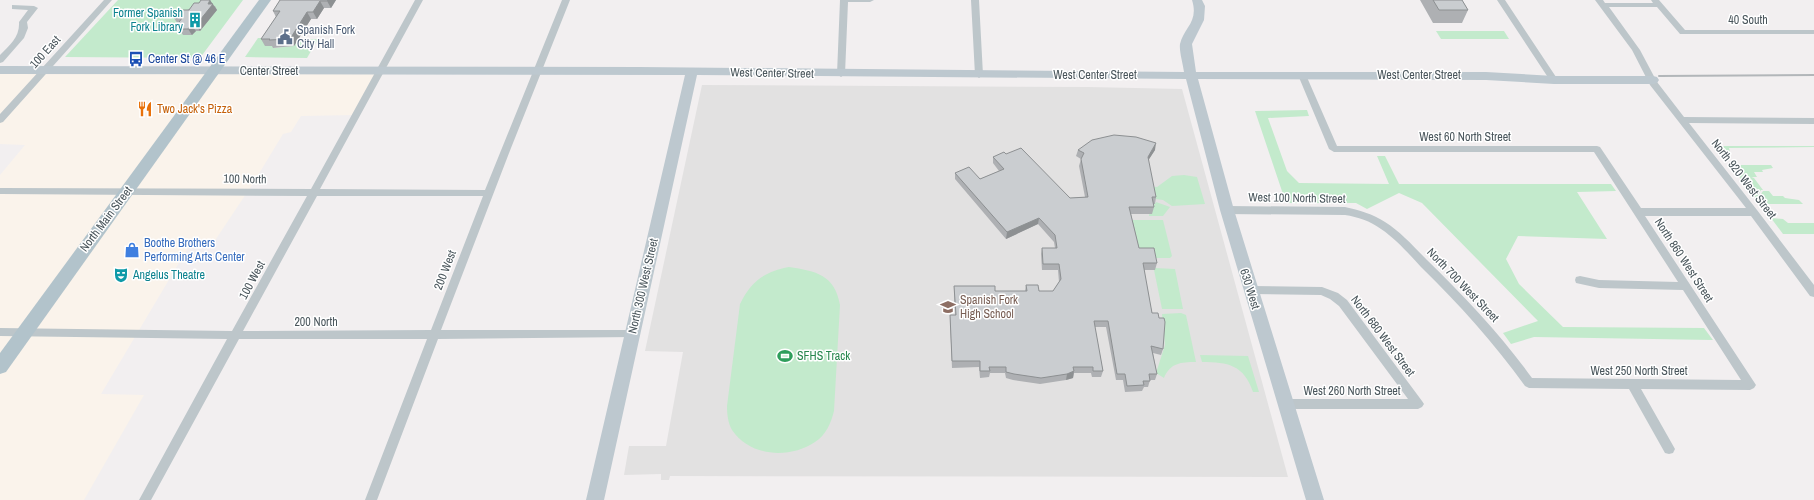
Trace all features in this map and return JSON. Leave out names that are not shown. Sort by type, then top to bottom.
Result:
[{"type":"main road","name":"North Main Street","points":[[0,367],[264,0]]},
{"type":"street","name":"100 East","points":[[0,120],[108,0]]},
{"type":"street","name":"100 West","points":[[145,500],[237,335],[419,0]]},
{"type":"street","name":"200 West","points":[[371,500],[489,193],[547,51],[566,0]]},
{"type":"street","points":[[841,74],[844,0],[870,0]]},
{"type":"street","points":[[975,0],[979,75]]},
{"type":"street","name":"630 West","points":[[1197,0],[1199,6],[1198,20],[1186,44],[1191,76],[1226,210],[1315,500]]},
{"type":"street","points":[[1501,0],[1554,80]]},
{"type":"street","points":[[1601,3],[1657,2]]},
{"type":"street","name":"40 South","points":[[1657,2],[1682,32],[1814,32]]},
{"type":"street","name":"North 920 West Street","points":[[1601,3],[1620,26],[1646,64],[1652,80],[1754,212],[1814,293]]},
{"type":"street","points":[[0,60],[22,36],[25,29],[23,22],[34,8],[15,7]]},
{"type":"street","name":"Center Street","points":[[0,70],[538,72]]},
{"type":"street","name":"West Center Street","points":[[538,72],[1191,76],[1486,76],[1554,80],[1652,80]]},
{"type":"street","name":"North 300 West Street","points":[[595,500],[631,334],[692,72]]},
{"type":"street","name":"West 60 North Street","points":[[1302,75],[1334,150],[1597,149]]},
{"type":"street","points":[[1682,120],[1814,121]]},
{"type":"street","name":"North 860 West Street","points":[[1597,149],[1750,385]]},
{"type":"street","name":"100 North","points":[[0,191],[489,193]]},
{"type":"street","name":"West 100 North Street","points":[[1226,210],[1338,210],[1367,216]]},
{"type":"street","points":[[1637,212],[1754,212]]},
{"type":"street","name":"North 700 West Street","points":[[1367,216],[1391,231],[1462,302],[1498,341],[1529,383]]},
{"type":"street","points":[[1580,280],[1599,284],[1685,286]]},
{"type":"street","name":"North 680 West Street","points":[[1251,290],[1322,291],[1334,296],[1343,303],[1418,404]]},
{"type":"street","name":"200 North","points":[[0,332],[434,336],[631,334]]},
{"type":"street","name":"West 250 North Street","points":[[1529,383],[1750,385]]},
{"type":"street","points":[[1632,384],[1669,449]]},
{"type":"street","name":"West 260 North Street","points":[[1286,404],[1418,404]]},
{"type":"shaded area","points":[[0,70],[380,72],[356,115],[301,116],[291,132],[283,134],[252,185],[214,242],[192,241],[101,394],[144,395],[84,500],[0,500],[0,175],[25,145],[0,144]]},
{"type":"shaded area","name":"Spanish Fork High School","points":[[702,85],[1088,87],[1182,89],[1288,477],[670,476],[669,480],[661,480],[661,474],[624,475],[629,446],[666,446],[683,352],[645,351]]},
{"type":"green space","points":[[118,0],[243,0],[200,58],[65,57]]},
{"type":"green space","points":[[1436,31],[1504,31],[1509,39],[1441,39]]},
{"type":"green space","points":[[258,38],[269,38],[274,48],[294,46],[298,40],[318,39],[307,58],[245,57]]},
{"type":"green space","points":[[1307,110],[1309,116],[1268,118],[1287,171],[1299,183],[1389,184],[1377,156],[1385,156],[1399,184],[1611,184],[1616,191],[1577,192],[1607,239],[1518,236],[1506,259],[1519,284],[1563,327],[1704,328],[1713,340],[1534,337],[1511,344],[1503,333],[1538,321],[1422,203],[1399,193],[1367,209],[1356,203],[1286,203],[1255,111]]},
{"type":"green space","points":[[1715,146],[1814,147],[1729,148],[1730,152],[1720,152]]},
{"type":"green space","points":[[1730,165],[1771,165],[1773,168],[1762,170],[1763,172],[1754,172],[1757,177],[1751,177],[1732,168]]},
{"type":"green space","points":[[1734,170],[1754,178],[1763,190],[1761,190],[1756,199]]},
{"type":"green space","points":[[1184,175],[1197,177],[1205,204],[1172,206],[1163,200],[1155,199],[1146,186],[1157,187],[1172,176]]},
{"type":"green space","points":[[1763,191],[1769,191],[1773,196],[1783,196],[1785,198],[1799,200],[1803,204],[1760,204],[1757,200]]},
{"type":"green space","points":[[1156,202],[1170,207],[1163,216],[1149,216],[1150,204]]},
{"type":"green space","points":[[1771,218],[1783,219],[1788,223],[1814,223],[1814,234],[1783,234]]},
{"type":"green space","points":[[1129,220],[1163,220],[1172,256],[1170,258],[1153,258],[1137,255]]},
{"type":"green space","name":"SFHS Track","points":[[789,267],[808,270],[823,276],[834,287],[840,305],[834,411],[828,428],[815,442],[794,451],[782,453],[760,450],[749,446],[740,439],[732,430],[727,406],[740,304],[749,289],[759,279],[772,272]]},
{"type":"green space","points":[[1155,268],[1175,269],[1183,309],[1162,309],[1154,270]]},
{"type":"green space","points":[[1181,313],[1186,315],[1196,362],[1186,362],[1173,366],[1166,373],[1164,378],[1156,373],[1165,345],[1162,314]]},
{"type":"green space","points":[[1200,355],[1248,356],[1259,392],[1253,392],[1245,376],[1234,367],[1227,364],[1202,362]]},
{"type":"building","points":[[201,0],[210,0],[208,4],[213,4],[196,25],[191,25],[188,29],[179,29],[182,25],[177,25],[182,18],[174,18],[181,10],[189,10],[194,3],[199,3]]},
{"type":"building","points":[[280,0],[328,0],[320,1],[313,12],[307,12],[290,39],[261,39],[280,11],[273,11]]},
{"type":"building","points":[[1433,0],[1462,0],[1468,10],[1439,10]]},
{"type":"building","name":"Spanish Fork High School","points":[[1114,135],[1136,137],[1156,143],[1148,157],[1156,197],[1152,197],[1154,207],[1129,207],[1139,248],[1154,248],[1157,263],[1143,263],[1152,313],[1158,313],[1159,318],[1164,318],[1165,322],[1163,349],[1151,346],[1157,374],[1149,374],[1150,381],[1143,381],[1144,385],[1127,386],[1125,374],[1117,374],[1108,321],[1094,321],[1103,371],[1093,371],[1093,367],[1073,367],[1074,371],[1067,374],[1041,378],[1006,372],[1006,367],[989,367],[990,371],[980,371],[980,361],[952,361],[950,315],[956,315],[954,286],[995,286],[995,291],[1027,291],[1026,285],[1038,285],[1039,291],[1053,291],[1061,279],[1059,264],[1043,264],[1042,248],[1057,248],[1055,235],[1039,218],[1007,232],[955,173],[969,167],[980,179],[1004,169],[993,157],[1004,152],[1006,154],[1021,148],[1070,198],[1088,197],[1081,159],[1084,153],[1078,150],[1092,140]]},
{"type":"railway","points":[[1659,76],[1814,75]]},
{"type":"place","name":"Former Spanish Fork Library","points":[[195,20]]},
{"type":"place","name":"Spanish Fork City Hall","points":[[285,37]]},
{"type":"place","name":"Center St @ 46 E","points":[[136,59]]},
{"type":"place","name":"Two Jack's Pizza","points":[[145,109]]},
{"type":"place","name":"Boothe Brothers Performing Arts Center","points":[[132,250]]},
{"type":"place","name":"Angelus Theatre","points":[[121,275]]},
{"type":"place","name":"Spanish Fork High School","points":[[948,307]]},
{"type":"place","name":"SFHS Track","points":[[785,356]]}]
